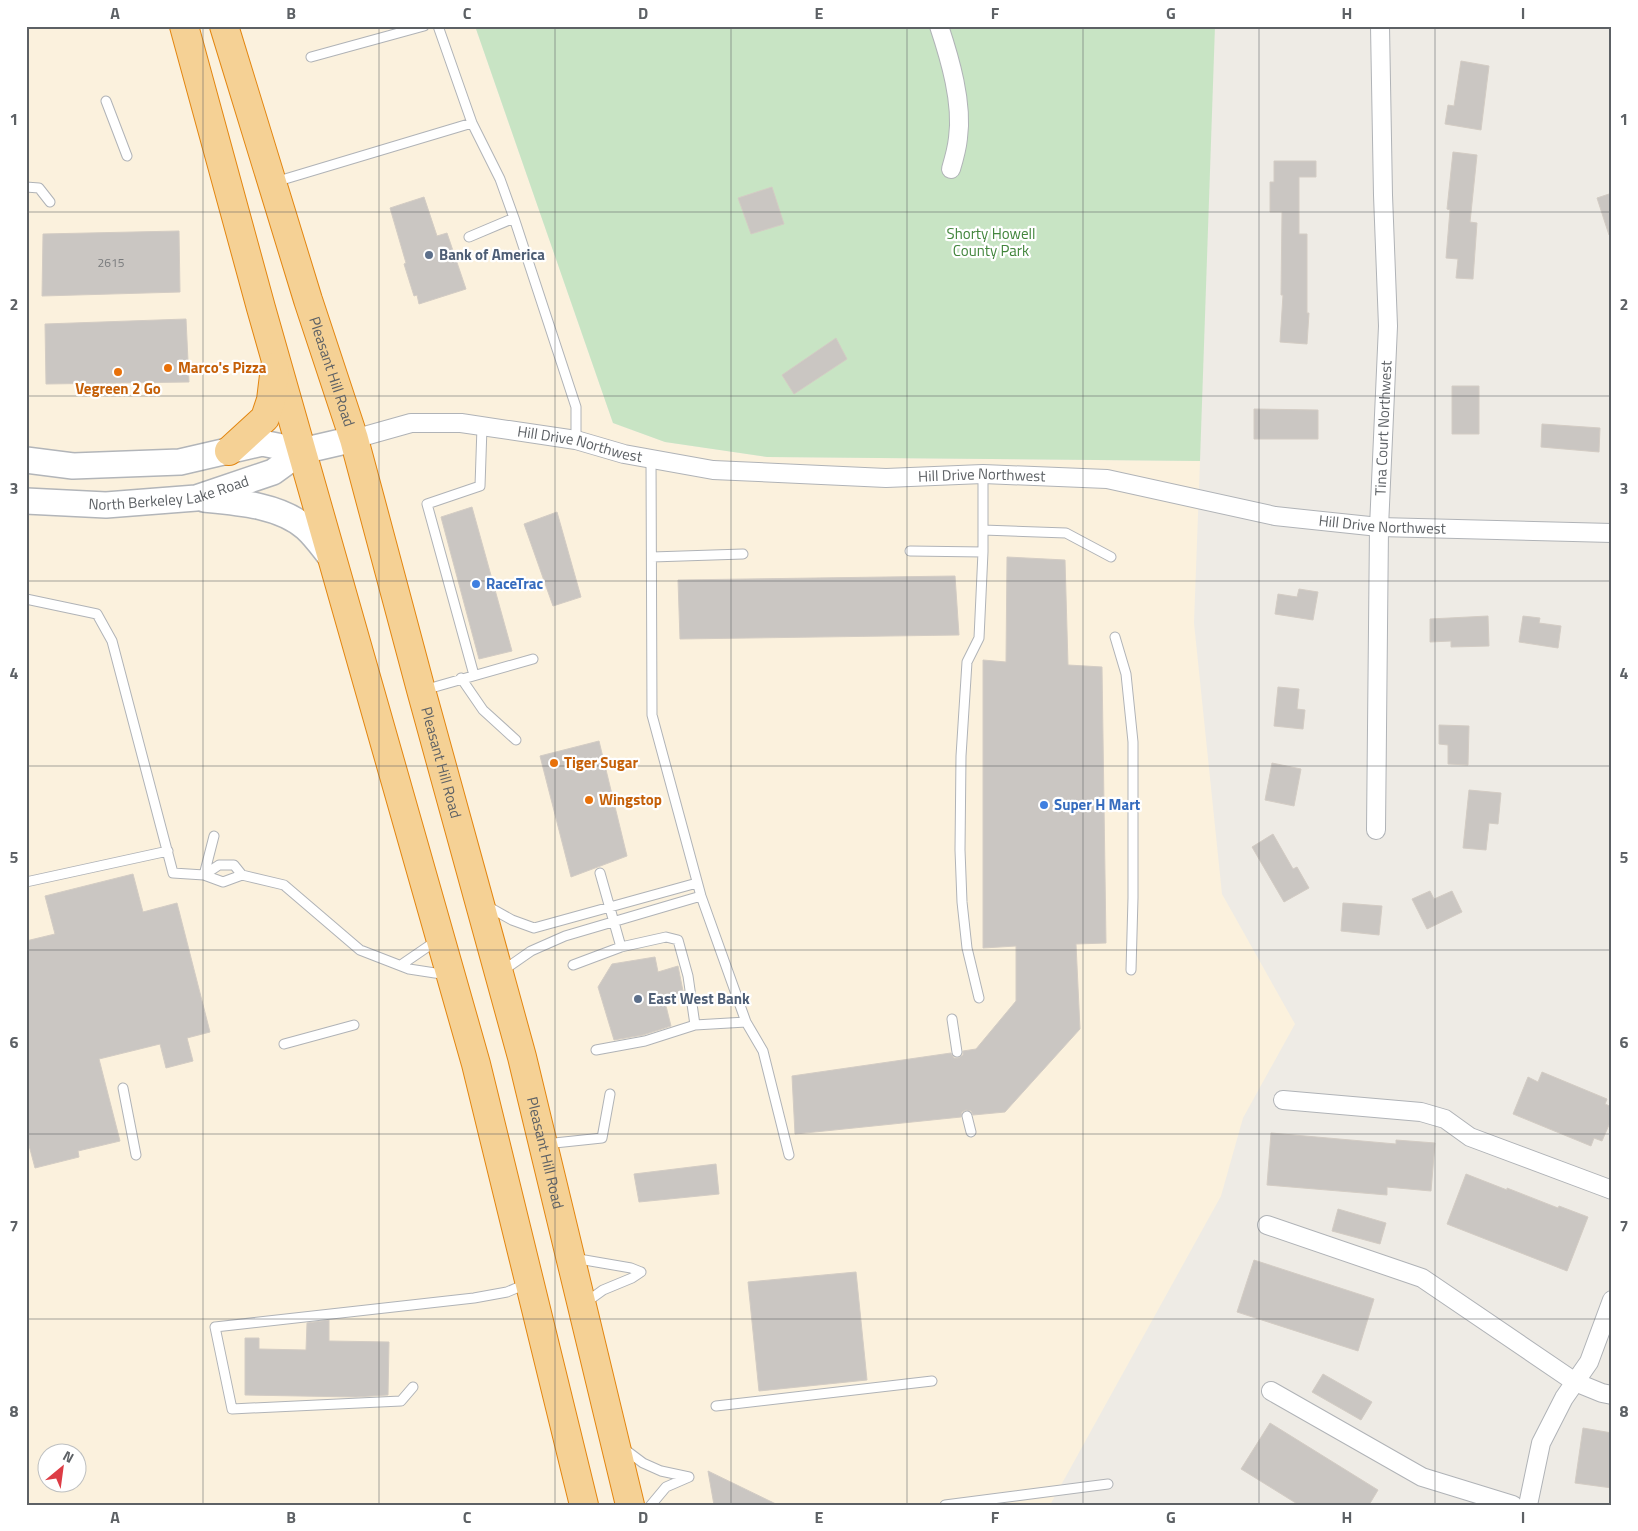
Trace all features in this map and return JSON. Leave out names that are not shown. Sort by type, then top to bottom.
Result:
[{"type":"highway","points":[[184,26],[476,1064],[584,1505]]},
{"type":"highway","name":"Pleasant Hill Road","points":[[224,26],[308,300],[354,439],[522,1057],[630,1505]]},
{"type":"highway","points":[[229,451],[264,418],[271,400],[276,358]]},
{"type":"street","points":[[939,26],[958,100],[958,137],[952,169]]},
{"type":"street","name":"Tina Court Northwest","points":[[1376,830],[1379,527],[1388,326],[1380,26]]},
{"type":"street","name":"Hill Drive Northwest","points":[[354,439],[411,423],[461,423],[576,440],[624,454],[723,470],[886,478],[983,474],[1108,479],[1275,516],[1379,527],[1612,532]]},
{"type":"street","name":"North Berkeley Lake Road","points":[[26,501],[106,505],[196,498],[273,472],[302,451],[354,439]]},
{"type":"street","name":"North Berkeley Lake Road","points":[[26,460],[73,466],[180,462],[262,443],[302,451]]},
{"type":"street","points":[[196,498],[248,503],[290,517],[306,528],[334,560]]},
{"type":"street","points":[[1283,1100],[1421,1112],[1445,1119],[1470,1137],[1612,1190]]},
{"type":"street","points":[[1267,1225],[1422,1278],[1575,1382],[1612,1395]]},
{"type":"street","points":[[1528,1505],[1542,1443],[1564,1398],[1589,1362],[1612,1300]]},
{"type":"street","points":[[1271,1391],[1422,1477],[1513,1505]]},
{"type":"lane","points":[[311,57],[424,26]]},
{"type":"lane","points":[[438,26],[472,123],[500,179],[514,218],[576,407],[576,440]]},
{"type":"lane","points":[[106,101],[127,156]]},
{"type":"lane","points":[[272,183],[472,123]]},
{"type":"lane","points":[[26,187],[39,188],[50,202]]},
{"type":"lane","points":[[469,238],[514,218]]},
{"type":"lane","points":[[474,675],[427,504],[480,486],[482,427]]},
{"type":"lane","points":[[651,459],[652,715],[701,896],[746,1022],[763,1051],[789,1155]]},
{"type":"lane","points":[[978,998],[966,939],[962,902],[960,850],[961,756],[967,662],[979,638],[983,552],[983,474]]},
{"type":"lane","points":[[983,530],[1066,533],[1111,557]]},
{"type":"lane","points":[[910,551],[983,552]]},
{"type":"lane","points":[[652,557],[743,554]]},
{"type":"lane","points":[[26,599],[96,614],[112,641],[173,872],[204,875],[223,882],[242,875],[284,885],[360,950],[409,969],[451,976]]},
{"type":"lane","points":[[1115,637],[1126,674],[1133,742],[1131,970]]},
{"type":"lane","points":[[421,690],[533,659]]},
{"type":"lane","points":[[461,678],[483,710],[516,740]]},
{"type":"lane","points":[[204,875],[214,836]]},
{"type":"lane","points":[[26,882],[168,850]]},
{"type":"lane","points":[[204,875],[219,865],[234,865],[242,875]]},
{"type":"lane","points":[[600,873],[621,947]]},
{"type":"lane","points":[[479,901],[512,920],[534,928],[697,882]]},
{"type":"lane","points":[[499,974],[532,952],[565,936],[701,896]]},
{"type":"lane","points":[[573,965],[621,947],[666,937],[678,940],[688,976],[695,1025]]},
{"type":"lane","points":[[401,965],[440,938]]},
{"type":"lane","points":[[952,1019],[956,1052]]},
{"type":"lane","points":[[596,1050],[645,1041],[695,1025],[746,1022]]},
{"type":"lane","points":[[284,1044],[354,1025]]},
{"type":"lane","points":[[123,1088],[136,1155]]},
{"type":"lane","points":[[543,1144],[602,1138],[610,1094]]},
{"type":"lane","points":[[967,1116],[971,1132]]},
{"type":"lane","points":[[570,1257],[596,1260],[632,1268],[641,1272],[632,1278],[603,1290],[582,1305]]},
{"type":"lane","points":[[413,1388],[401,1401],[232,1408],[215,1327],[474,1298],[507,1292],[530,1282]]},
{"type":"lane","points":[[716,1406],[932,1381]]},
{"type":"lane","points":[[615,1442],[643,1463],[661,1471],[689,1478],[666,1487],[650,1505]]},
{"type":"lane","points":[[945,1505],[1108,1484]]},
{"type":"shaded area","points":[[26,26],[475,26],[613,423],[665,442],[767,457],[1200,461],[1194,623],[1222,894],[1295,1024],[1243,1118],[1221,1196],[1050,1505],[29,1505],[26,1497]]},
{"type":"green space","name":"Shorty Howell County Park","points":[[475,26],[1215,26],[1200,461],[767,457],[665,442],[613,423]]},
{"type":"building","points":[[1461,61],[1489,66],[1481,130],[1445,124],[1448,105],[1454,106]]},
{"type":"building","points":[[1453,152],[1477,155],[1470,222],[1477,223],[1473,279],[1456,278],[1458,259],[1446,258],[1450,210],[1447,209]]},
{"type":"building","points":[[1274,161],[1316,161],[1316,177],[1299,177],[1299,234],[1307,234],[1307,313],[1309,313],[1307,344],[1280,342],[1283,295],[1281,295],[1282,212],[1270,212],[1270,182],[1274,182]]},
{"type":"building","points":[[772,187],[784,224],[751,234],[738,198]]},
{"type":"building","points":[[1612,193],[1612,235],[1609,235],[1597,198]]},
{"type":"building","name":"Bank of America","points":[[424,197],[437,236],[447,233],[466,289],[419,304],[417,295],[414,296],[404,264],[406,263],[390,208]]},
{"type":"building","points":[[179,231],[180,292],[42,296],[43,234]]},
{"type":"building","points":[[186,319],[189,382],[46,384],[45,324]]},
{"type":"building","points":[[836,338],[847,359],[794,394],[782,375]]},
{"type":"building","points":[[1452,386],[1479,386],[1479,434],[1452,434]]},
{"type":"building","points":[[1254,409],[1318,410],[1318,439],[1254,439]]},
{"type":"building","points":[[1542,424],[1600,428],[1599,452],[1541,447]]},
{"type":"building","name":"RaceTrac","points":[[472,507],[512,651],[479,659],[441,517]]},
{"type":"building","points":[[557,512],[581,597],[553,606],[524,524]]},
{"type":"building","points":[[1007,557],[1065,560],[1068,665],[1102,667],[1106,943],[1076,944],[1080,1029],[1005,1112],[973,1115],[971,1111],[966,1110],[962,1112],[961,1117],[795,1134],[792,1076],[951,1053],[954,1058],[958,1058],[963,1055],[963,1051],[976,1049],[1016,1001],[1016,946],[983,948],[983,660],[1006,662]]},
{"type":"building","points":[[955,576],[959,635],[680,639],[678,580]]},
{"type":"building","points":[[1299,589],[1318,592],[1313,620],[1275,614],[1278,594],[1297,597]]},
{"type":"building","points":[[1488,616],[1489,646],[1451,647],[1451,641],[1430,642],[1430,619]]},
{"type":"building","points":[[1523,616],[1540,618],[1539,623],[1561,626],[1558,648],[1519,642]]},
{"type":"building","points":[[1278,687],[1299,689],[1297,709],[1305,710],[1303,729],[1274,726]]},
{"type":"building","points":[[1439,725],[1469,726],[1468,765],[1448,764],[1448,745],[1439,744]]},
{"type":"building","points":[[599,741],[627,856],[571,877],[540,756]]},
{"type":"building","points":[[1272,763],[1301,769],[1294,806],[1265,800]]},
{"type":"building","points":[[1469,790],[1501,793],[1498,824],[1489,823],[1486,850],[1463,848]]},
{"type":"building","points":[[1273,834],[1293,869],[1297,867],[1309,888],[1284,902],[1252,847]]},
{"type":"building","points":[[133,874],[143,912],[177,903],[210,1032],[187,1038],[193,1061],[166,1068],[160,1044],[99,1059],[120,1141],[78,1151],[79,1157],[35,1168],[26,1134],[26,941],[55,934],[45,896]]},
{"type":"building","points":[[1430,891],[1434,899],[1452,891],[1462,912],[1427,929],[1412,899]]},
{"type":"building","points":[[1343,903],[1382,906],[1379,935],[1341,931]]},
{"type":"building","name":"East West Bank","points":[[655,957],[658,972],[678,966],[684,996],[665,1002],[671,1026],[643,1035],[614,1040],[598,987],[612,964]]},
{"type":"building","points":[[1542,1072],[1607,1099],[1605,1104],[1612,1107],[1612,1118],[1602,1141],[1594,1138],[1591,1146],[1513,1114],[1528,1077],[1538,1082]]},
{"type":"building","points":[[1271,1133],[1396,1144],[1396,1140],[1435,1143],[1431,1191],[1387,1187],[1387,1195],[1267,1185]]},
{"type":"building","points":[[716,1164],[719,1194],[639,1202],[634,1174]]},
{"type":"building","points":[[1466,1174],[1588,1217],[1567,1271],[1447,1224]]},
{"type":"building","points":[[1338,1209],[1386,1223],[1380,1244],[1332,1231]]},
{"type":"building","points":[[1254,1260],[1374,1299],[1358,1351],[1237,1312]]},
{"type":"building","points":[[856,1272],[867,1380],[759,1391],[748,1282]]},
{"type":"building","points":[[329,1320],[329,1341],[389,1342],[388,1395],[356,1397],[245,1395],[245,1338],[259,1338],[259,1349],[306,1350],[307,1323]]},
{"type":"building","points":[[1323,1374],[1372,1402],[1361,1420],[1312,1392]]},
{"type":"building","points":[[1270,1423],[1378,1490],[1369,1505],[1299,1505],[1241,1469]]},
{"type":"building","points":[[1583,1428],[1612,1433],[1612,1488],[1575,1483]]},
{"type":"building","points":[[708,1471],[778,1505],[714,1505]]},
{"type":"place","name":"Bank of America","points":[[429,255]]},
{"type":"place","name":"Marco's Pizza","points":[[168,368]]},
{"type":"place","name":"Vegreen 2 Go","points":[[118,372]]},
{"type":"place","name":"RaceTrac","points":[[476,584]]},
{"type":"place","name":"Tiger Sugar","points":[[554,763]]},
{"type":"place","name":"Wingstop","points":[[589,800]]},
{"type":"place","name":"Super H Mart","points":[[1044,805]]},
{"type":"place","name":"East West Bank","points":[[638,999]]}]
